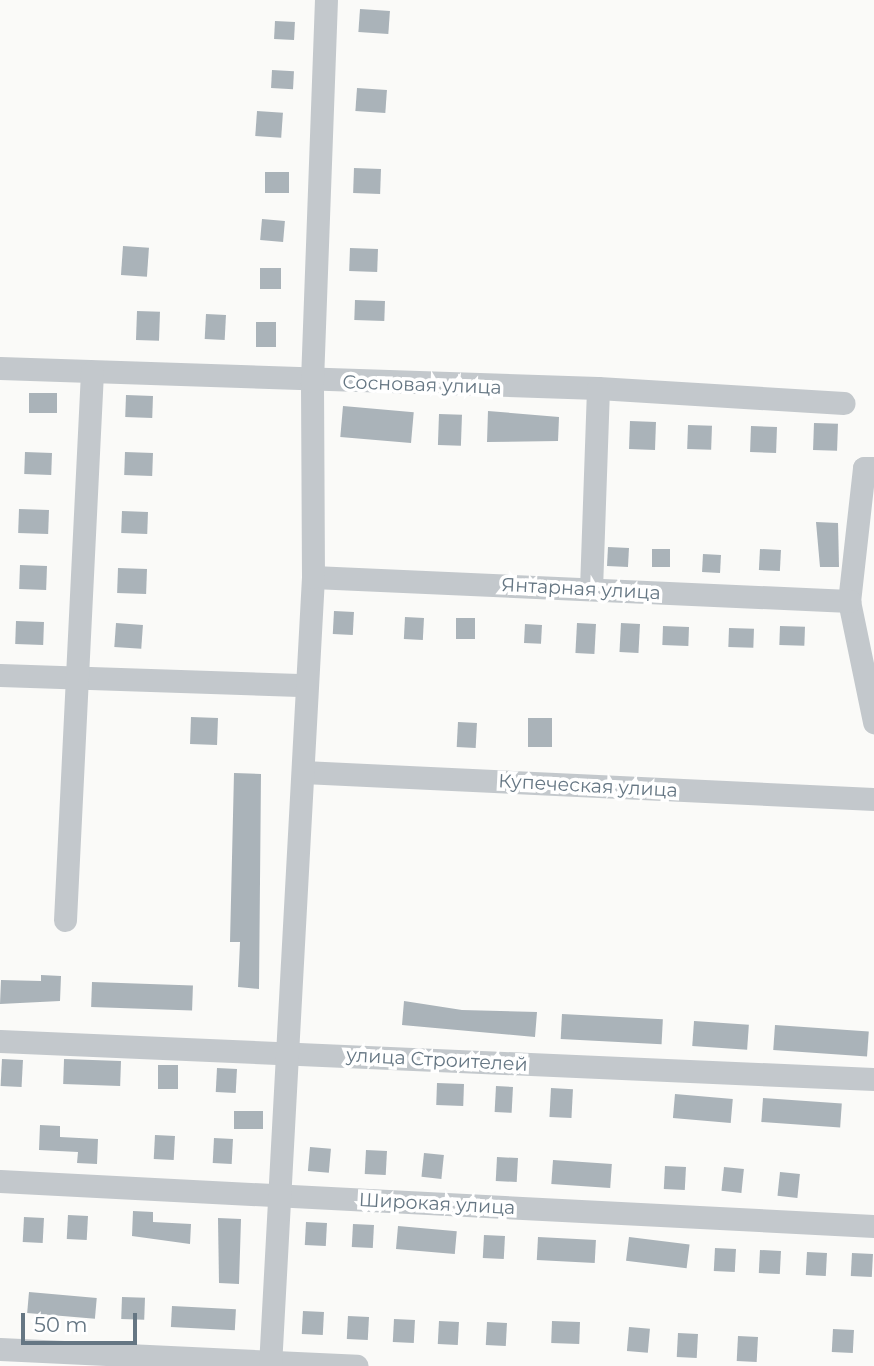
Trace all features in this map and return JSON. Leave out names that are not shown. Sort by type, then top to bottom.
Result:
[{"type":"street","points":[[270,1364],[313,577],[312,381],[326,0]]},
{"type":"street","name":"Сосновая улица","points":[[0,368],[312,381],[598,388],[844,403]]},
{"type":"street","points":[[65,920],[92,372]]},
{"type":"street","points":[[591,589],[598,388]]},
{"type":"street","points":[[874,468],[864,468],[860,616],[874,722]]},
{"type":"street","name":"Янтарная улица","points":[[313,577],[591,589],[860,616]]},
{"type":"street","points":[[0,675],[307,685]]},
{"type":"street","name":"Купеческая улица","points":[[303,772],[874,799]]},
{"type":"street","name":"улица Строителей","points":[[0,1041],[874,1079]]},
{"type":"street","name":"Широкая улица","points":[[0,1181],[874,1226]]},
{"type":"street","points":[[0,1349],[270,1364],[357,1366]]},
{"type":"building","points":[[360,9],[390,11],[388,34],[358,32]]},
{"type":"building","points":[[275,21],[295,22],[294,40],[274,39]]},
{"type":"building","points":[[272,70],[294,71],[293,89],[271,88]]},
{"type":"building","points":[[357,88],[387,90],[385,113],[355,111]]},
{"type":"building","points":[[257,111],[283,113],[281,138],[255,136]]},
{"type":"building","points":[[354,168],[381,169],[380,194],[353,193]]},
{"type":"building","points":[[265,172],[289,172],[289,193],[265,193]]},
{"type":"building","points":[[262,219],[285,221],[283,242],[260,240]]},
{"type":"building","points":[[123,246],[149,248],[147,277],[121,275]]},
{"type":"building","points":[[350,248],[378,249],[377,272],[349,271]]},
{"type":"building","points":[[260,268],[281,268],[281,289],[260,289]]},
{"type":"building","points":[[355,300],[385,301],[384,321],[354,320]]},
{"type":"building","points":[[137,311],[160,312],[159,341],[136,340]]},
{"type":"building","points":[[206,314],[226,315],[225,340],[205,339]]},
{"type":"building","points":[[256,322],[276,322],[276,347],[256,347]]},
{"type":"building","points":[[29,393],[57,393],[57,413],[29,413]]},
{"type":"building","points":[[126,395],[153,396],[152,418],[125,417]]},
{"type":"building","points":[[343,406],[414,412],[411,443],[340,437]]},
{"type":"building","points":[[488,411],[559,417],[558,441],[487,442]]},
{"type":"building","points":[[439,414],[462,415],[461,446],[438,445]]},
{"type":"building","points":[[630,421],[656,422],[655,450],[629,449]]},
{"type":"building","points":[[814,423],[838,424],[837,451],[813,450]]},
{"type":"building","points":[[688,425],[712,426],[711,450],[687,449]]},
{"type":"building","points":[[751,426],[777,427],[776,453],[750,452]]},
{"type":"building","points":[[25,452],[52,453],[51,475],[24,474]]},
{"type":"building","points":[[125,452],[153,453],[152,476],[124,475]]},
{"type":"building","points":[[19,509],[49,510],[48,534],[18,533]]},
{"type":"building","points":[[122,511],[148,512],[147,534],[121,533]]},
{"type":"building","points":[[816,522],[838,523],[839,567],[820,567]]},
{"type":"building","points":[[608,547],[629,548],[628,567],[607,566]]},
{"type":"building","points":[[652,549],[670,549],[670,567],[652,567]]},
{"type":"building","points":[[760,549],[781,550],[780,571],[759,570]]},
{"type":"building","points":[[703,554],[721,555],[720,573],[702,572]]},
{"type":"building","points":[[20,565],[47,566],[46,590],[19,589]]},
{"type":"building","points":[[118,568],[147,569],[146,594],[117,593]]},
{"type":"building","points":[[334,611],[354,612],[353,635],[333,634]]},
{"type":"building","points":[[405,617],[424,618],[423,640],[404,639]]},
{"type":"building","points":[[456,618],[475,618],[475,639],[456,639]]},
{"type":"building","points":[[16,621],[44,622],[43,645],[15,644]]},
{"type":"building","points":[[116,623],[143,625],[141,649],[114,647]]},
{"type":"building","points":[[577,623],[596,624],[594,654],[575,653]]},
{"type":"building","points":[[621,623],[640,624],[638,653],[619,652]]},
{"type":"building","points":[[525,624],[542,625],[541,644],[524,643]]},
{"type":"building","points":[[663,626],[689,627],[688,646],[662,645]]},
{"type":"building","points":[[780,626],[805,627],[804,646],[779,645]]},
{"type":"building","points":[[729,628],[754,629],[753,648],[728,647]]},
{"type":"building","points":[[191,717],[218,718],[217,745],[190,744]]},
{"type":"building","points":[[528,718],[552,718],[552,747],[528,747]]},
{"type":"building","points":[[458,722],[477,723],[476,748],[457,747]]},
{"type":"building","points":[[234,773],[261,774],[259,989],[238,987],[240,942],[230,942]]},
{"type":"building","points":[[41,975],[61,976],[60,1001],[0,1004],[1,980],[41,981]]},
{"type":"building","points":[[92,982],[193,986],[192,1011],[91,1007]]},
{"type":"building","points":[[404,1001],[462,1010],[537,1012],[535,1037],[402,1025]]},
{"type":"building","points":[[562,1014],[663,1019],[662,1044],[561,1039]]},
{"type":"building","points":[[694,1021],[749,1025],[747,1050],[692,1046]]},
{"type":"building","points":[[775,1025],[869,1032],[867,1056],[773,1050]]},
{"type":"building","points":[[2,1059],[23,1060],[22,1087],[1,1086]]},
{"type":"building","points":[[64,1059],[121,1061],[120,1086],[63,1084]]},
{"type":"building","points":[[158,1065],[178,1065],[178,1089],[158,1089]]},
{"type":"building","points":[[217,1068],[237,1069],[236,1093],[216,1092]]},
{"type":"building","points":[[437,1083],[464,1084],[463,1106],[436,1105]]},
{"type":"building","points":[[496,1086],[513,1087],[512,1113],[495,1112]]},
{"type":"building","points":[[551,1088],[573,1089],[571,1118],[549,1117]]},
{"type":"building","points":[[675,1094],[733,1099],[731,1123],[673,1118]]},
{"type":"building","points":[[763,1098],[842,1104],[840,1127],[761,1122]]},
{"type":"building","points":[[234,1111],[263,1111],[263,1129],[234,1129]]},
{"type":"building","points":[[40,1125],[60,1126],[60,1137],[98,1139],[97,1164],[77,1163],[78,1152],[39,1150]]},
{"type":"building","points":[[155,1135],[175,1136],[174,1160],[154,1159]]},
{"type":"building","points":[[214,1138],[233,1139],[232,1164],[213,1163]]},
{"type":"building","points":[[310,1147],[331,1149],[329,1173],[308,1171]]},
{"type":"building","points":[[366,1150],[387,1151],[386,1175],[365,1174]]},
{"type":"building","points":[[424,1153],[444,1155],[441,1179],[421,1177]]},
{"type":"building","points":[[497,1157],[518,1158],[517,1182],[496,1181]]},
{"type":"building","points":[[553,1160],[612,1164],[610,1188],[551,1184]]},
{"type":"building","points":[[665,1166],[686,1167],[685,1190],[664,1189]]},
{"type":"building","points":[[724,1167],[744,1169],[741,1193],[721,1191]]},
{"type":"building","points":[[780,1172],[800,1174],[797,1198],[777,1196]]},
{"type":"building","points":[[133,1211],[153,1212],[153,1222],[191,1224],[190,1244],[132,1236]]},
{"type":"building","points":[[68,1215],[88,1216],[87,1240],[67,1239]]},
{"type":"building","points":[[24,1217],[44,1218],[43,1243],[23,1242]]},
{"type":"building","points":[[218,1218],[241,1219],[239,1284],[219,1283]]},
{"type":"building","points":[[306,1222],[327,1223],[326,1246],[305,1245]]},
{"type":"building","points":[[353,1224],[374,1225],[373,1248],[352,1247]]},
{"type":"building","points":[[398,1226],[457,1231],[455,1254],[396,1249]]},
{"type":"building","points":[[484,1235],[505,1236],[504,1259],[483,1258]]},
{"type":"building","points":[[538,1237],[596,1240],[595,1263],[537,1260]]},
{"type":"building","points":[[629,1237],[690,1244],[687,1268],[626,1261]]},
{"type":"building","points":[[715,1248],[736,1249],[735,1272],[714,1271]]},
{"type":"building","points":[[760,1250],[781,1251],[780,1274],[759,1273]]},
{"type":"building","points":[[807,1252],[827,1253],[826,1276],[806,1275]]},
{"type":"building","points":[[852,1253],[873,1254],[872,1277],[851,1276]]},
{"type":"building","points":[[29,1292],[97,1298],[95,1319],[27,1313]]},
{"type":"building","points":[[122,1297],[145,1298],[144,1320],[121,1319]]},
{"type":"building","points":[[172,1306],[236,1309],[235,1330],[171,1327]]},
{"type":"building","points":[[303,1311],[324,1312],[323,1335],[302,1334]]},
{"type":"building","points":[[348,1316],[369,1317],[368,1340],[347,1339]]},
{"type":"building","points":[[394,1319],[415,1320],[414,1343],[393,1342]]},
{"type":"building","points":[[439,1321],[459,1322],[458,1345],[438,1344]]},
{"type":"building","points":[[552,1321],[580,1322],[579,1344],[551,1343]]},
{"type":"building","points":[[487,1322],[507,1323],[506,1346],[486,1345]]},
{"type":"building","points":[[629,1327],[650,1329],[648,1353],[627,1351]]},
{"type":"building","points":[[833,1329],[854,1330],[853,1353],[832,1352]]},
{"type":"building","points":[[678,1333],[698,1334],[697,1358],[677,1357]]},
{"type":"building","points":[[738,1336],[758,1337],[757,1362],[737,1361]]}]
